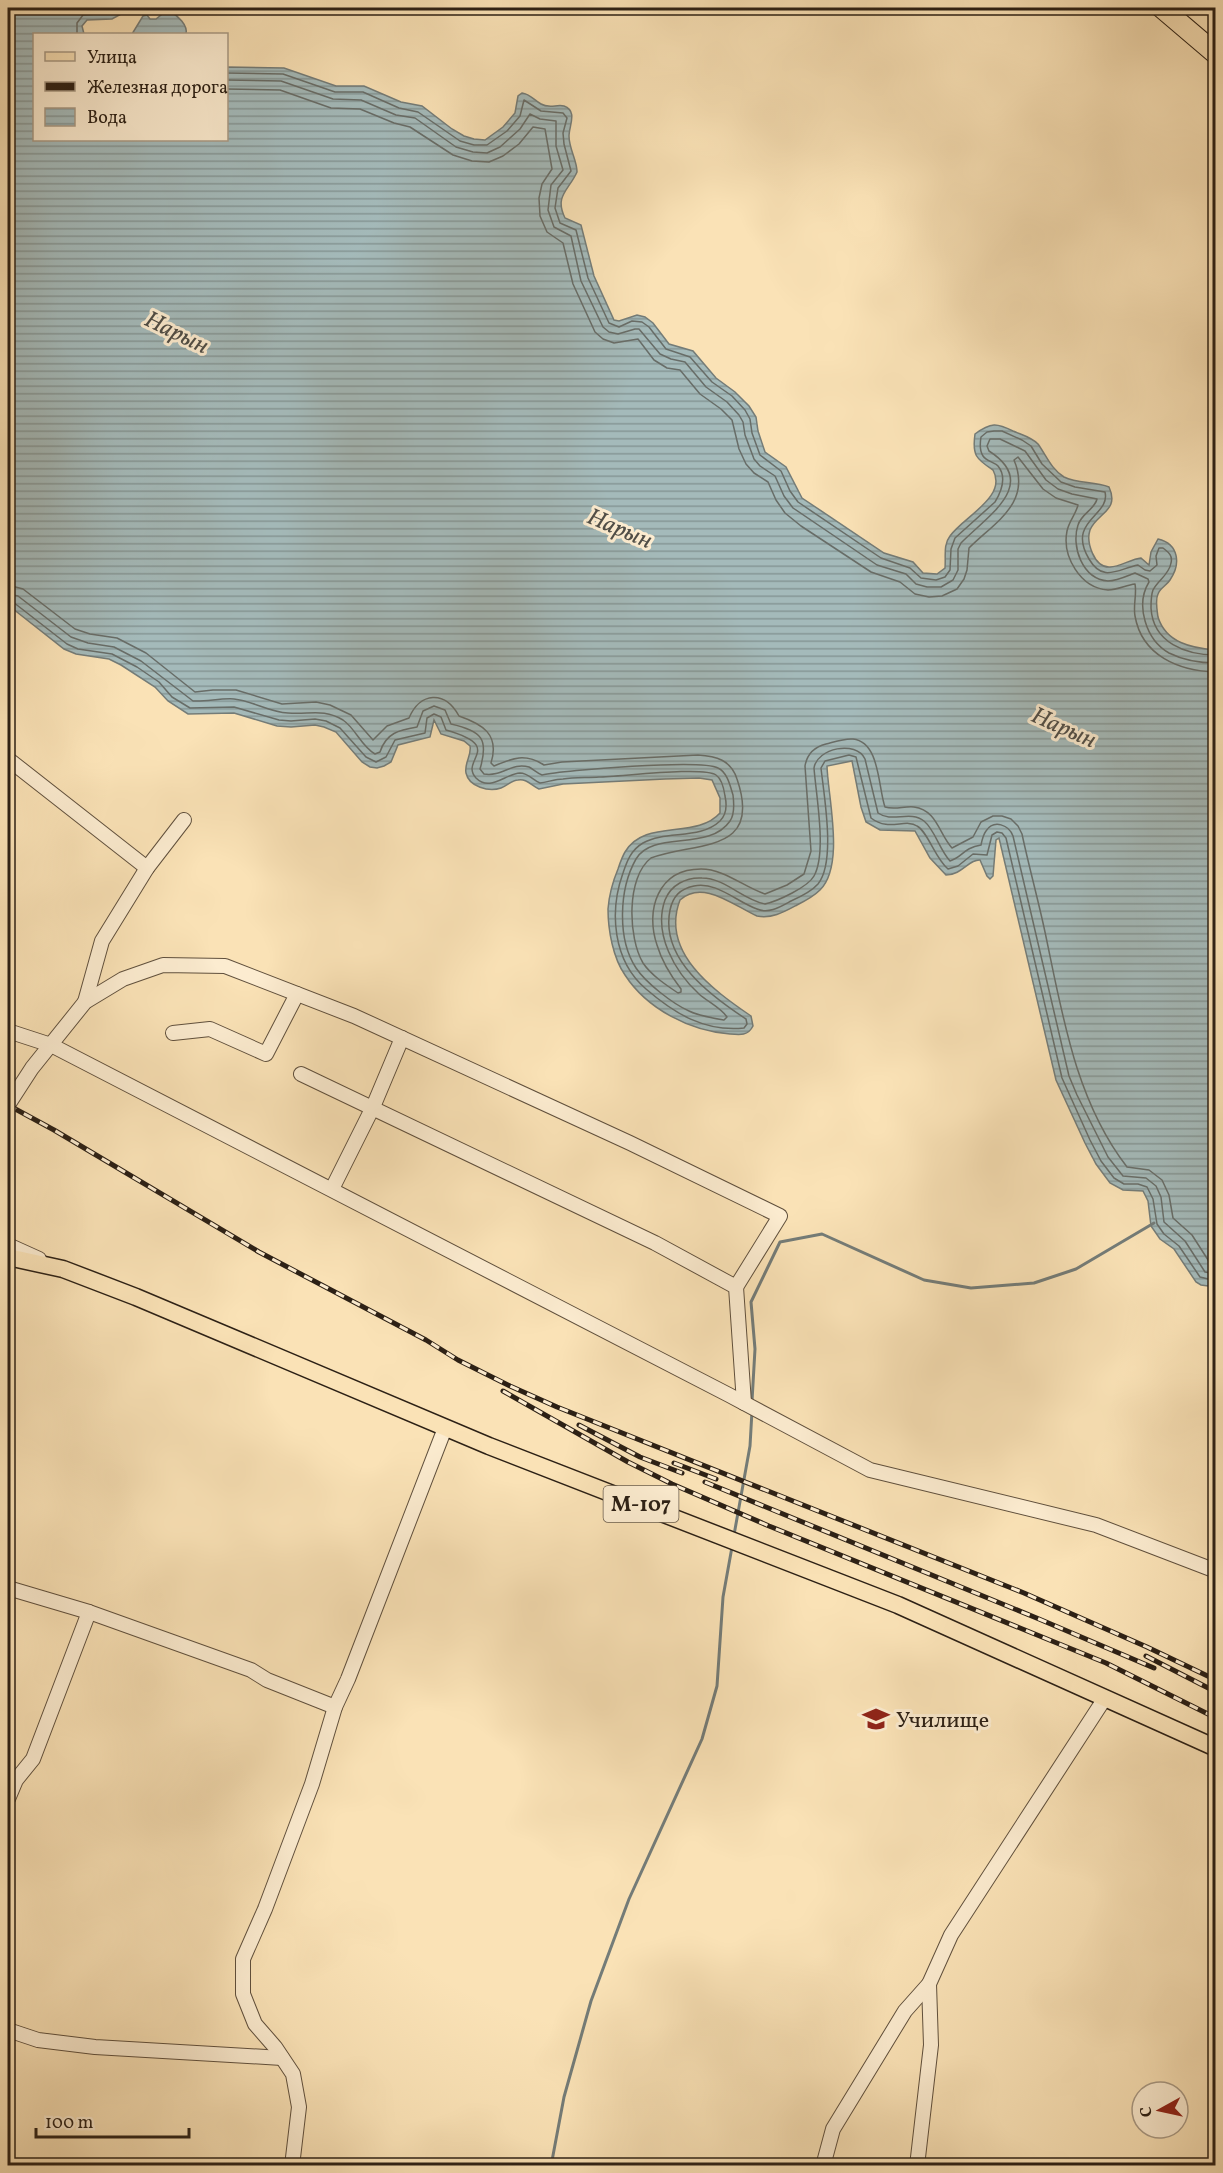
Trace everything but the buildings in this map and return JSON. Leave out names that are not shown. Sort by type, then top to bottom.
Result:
[{"type":"highway","points":[[1162,8],[1215,54]]},
{"type":"main road","name":"М-107","points":[[8,1257],[63,1269],[216,1330],[445,1428],[898,1605],[1215,1748]]},
{"type":"street","points":[[8,759],[147,868]]},
{"type":"street","points":[[85,1002],[102,941],[147,868],[184,820]]},
{"type":"street","points":[[8,1105],[32,1068],[85,1002],[123,980],[163,965],[225,966],[354,1016],[630,1143],[780,1216],[736,1287],[744,1403]]},
{"type":"street","points":[[173,1033],[210,1029],[266,1054],[297,994]]},
{"type":"street","points":[[8,1030],[51,1045],[870,1470],[1096,1525],[1215,1570]]},
{"type":"street","points":[[332,1189],[373,1107],[402,1038]]},
{"type":"street","points":[[302,1074],[655,1244],[736,1287]]},
{"type":"street","points":[[8,1245],[63,1269]]},
{"type":"street","points":[[292,2166],[299,2107],[293,2074],[255,2024],[243,1994],[243,1959],[265,1909],[312,1784],[335,1707],[348,1679],[445,1428]]},
{"type":"street","points":[[8,1588],[89,1612],[251,1670],[267,1680],[335,1707]]},
{"type":"street","points":[[8,1800],[16,1780],[33,1759],[89,1612]]},
{"type":"street","points":[[823,2166],[833,2129],[905,2011],[929,1984],[951,1935],[1105,1698]]},
{"type":"street","points":[[917,2166],[931,2045],[929,1984]]},
{"type":"street","points":[[8,2030],[38,2040],[95,2047],[282,2058]]},
{"type":"water","name":"Нарын","points":[[8,8],[127,8],[125,12],[112,19],[87,20],[82,26],[84,33],[33,33],[33,141],[228,141],[228,67],[284,68],[336,86],[364,86],[401,102],[422,106],[452,129],[474,139],[485,140],[503,127],[515,113],[518,96],[522,93],[544,105],[568,108],[572,115],[569,141],[577,172],[562,199],[562,210],[565,218],[581,225],[594,276],[614,320],[619,321],[637,315],[645,317],[653,323],[669,344],[693,351],[716,378],[749,406],[756,417],[765,452],[786,467],[802,498],[884,553],[913,562],[923,573],[937,574],[945,568],[946,547],[950,536],[982,506],[994,489],[996,480],[993,470],[976,456],[974,441],[975,434],[981,430],[998,425],[1026,436],[1038,444],[1052,466],[1064,477],[1109,487],[1112,495],[1110,507],[1093,524],[1089,535],[1092,553],[1104,566],[1114,567],[1141,558],[1149,565],[1151,552],[1158,539],[1170,545],[1174,550],[1176,568],[1157,596],[1158,617],[1167,633],[1173,638],[1189,646],[1215,650],[1215,1287],[1196,1282],[1174,1249],[1160,1239],[1151,1226],[1148,1201],[1143,1191],[1123,1190],[1110,1183],[1096,1164],[1085,1143],[1056,1080],[999,838],[996,840],[993,876],[990,879],[980,860],[972,862],[957,873],[946,875],[930,858],[915,831],[880,830],[866,822],[852,761],[827,766],[833,831],[832,865],[828,879],[818,892],[787,910],[768,917],[757,916],[719,896],[708,893],[689,894],[680,900],[676,919],[677,936],[684,953],[707,982],[751,1016],[753,1026],[746,1033],[737,1035],[715,1032],[671,1016],[657,1008],[634,987],[621,968],[614,952],[608,909],[621,860],[634,842],[645,835],[698,826],[710,821],[720,813],[720,798],[712,780],[699,778],[563,784],[539,789],[521,780],[501,788],[485,789],[471,782],[466,773],[470,746],[464,741],[441,734],[434,720],[430,737],[398,745],[391,762],[377,768],[370,767],[362,762],[336,732],[324,727],[315,725],[277,726],[234,713],[188,714],[168,701],[155,687],[121,665],[109,659],[76,654],[64,649],[8,605]]},
{"type":"water","points":[[166,11],[170,11],[182,21],[186,33],[133,33],[143,16],[147,15],[150,19],[156,19]]},
{"type":"waterway","points":[[752,1401],[755,1349],[751,1302],[780,1242],[822,1234],[924,1280],[971,1288],[1034,1283],[1076,1269],[1154,1223]]},
{"type":"waterway","points":[[734,1535],[750,1446],[752,1411]]},
{"type":"waterway","points":[[551,2166],[564,2097],[591,2001],[629,1899],[702,1739],[717,1686],[723,1597],[732,1547]]},
{"type":"railway","points":[[8,1105],[259,1252],[510,1386],[557,1407],[1024,1593],[1216,1680]]},
{"type":"railway","points":[[503,1391],[628,1462],[672,1484],[769,1526],[1106,1663],[1216,1718]]},
{"type":"railway","points":[[579,1425],[640,1457],[682,1473]]},
{"type":"railway","points":[[674,1463],[716,1479]]},
{"type":"railway","points":[[705,1482],[1154,1668]]},
{"type":"railway","points":[[1146,1656],[1216,1692]]},
{"type":"place","name":"Училище","points":[[876,1719]]}]
